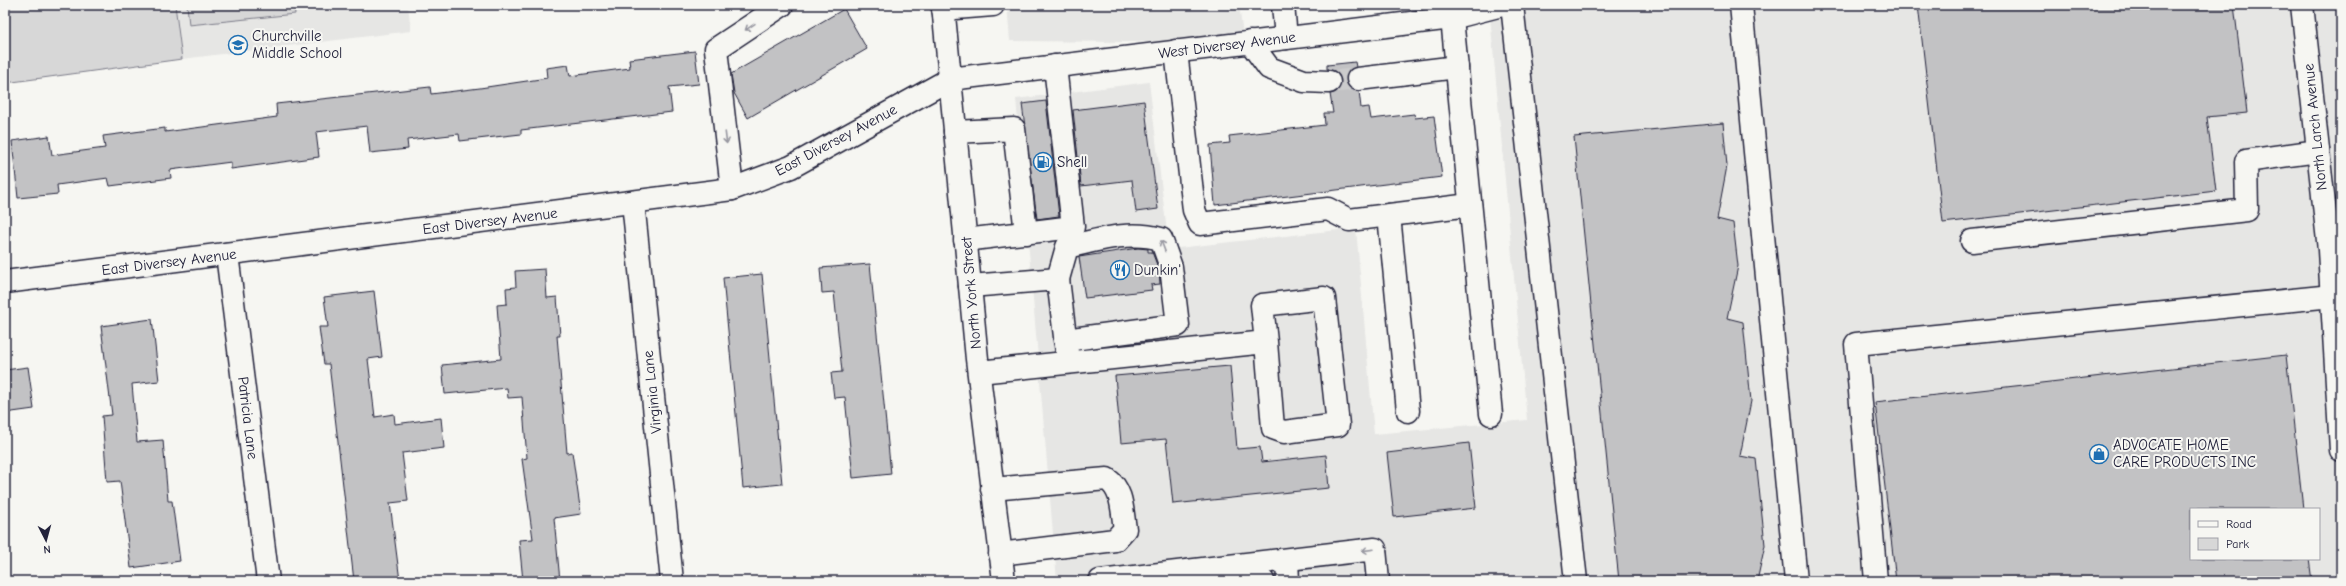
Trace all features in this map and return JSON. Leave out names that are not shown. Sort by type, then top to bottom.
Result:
[{"type":"street","points":[[732,190],[716,49],[782,5]]},
{"type":"street","points":[[943,7],[993,5]]},
{"type":"street","points":[[1282,5],[1286,38]]},
{"type":"street","name":"West Diversey Avenue","points":[[950,79],[1452,18],[1502,5]]},
{"type":"street","points":[[1512,5],[1576,581]]},
{"type":"street","points":[[1741,5],[1796,581]]},
{"type":"street","name":"North Larch Avenue","points":[[2302,5],[2318,151],[2335,253],[2332,296],[2341,450]]},
{"type":"street","name":"North York Street","points":[[943,7],[979,372],[1004,581]]},
{"type":"street","points":[[1452,18],[1491,414]]},
{"type":"street","points":[[1250,42],[1269,68],[1304,81],[1329,82]]},
{"type":"street","points":[[1176,51],[1194,210],[1200,224],[1328,209],[1349,220],[1470,205]]},
{"type":"street","points":[[965,240],[1072,227],[1055,66]]},
{"type":"street","points":[[1358,79],[1457,67]]},
{"type":"street","name":"East Diversey Avenue","points":[[5,282],[732,190],[791,167],[950,79]]},
{"type":"street","points":[[955,132],[1014,129],[1026,233]]},
{"type":"street","points":[[1972,241],[2247,210],[2246,161],[2318,151]]},
{"type":"street","name":"Virginia Lane","points":[[633,202],[672,581]]},
{"type":"street","points":[[1389,215],[1408,411]]},
{"type":"street","points":[[1065,340],[1178,325],[1171,266],[1160,239],[1146,234],[1104,238],[1068,247],[1058,279],[1065,340],[1068,362]]},
{"type":"street","name":"Patricia Lane","points":[[227,254],[268,581]]},
{"type":"street","points":[[970,286],[1058,279]]},
{"type":"street","points":[[1876,581],[1856,344],[2332,296]]},
{"type":"street","points":[[1324,298],[1338,425],[1284,432],[1273,428],[1266,342],[1262,305],[1324,298]]},
{"type":"street","points":[[979,372],[1266,342]]},
{"type":"street","points":[[992,489],[1107,479],[1113,483],[1120,493],[1125,529],[1116,540],[1000,554]]},
{"type":"street","points":[[1100,581],[1375,549],[1378,581]]},
{"type":"street","points":[[1287,560],[1288,581]]},
{"type":"street","points":[[1177,572],[1254,574],[1263,581]]},
{"type":"shaded area","name":"Churchville Middle School","points":[[175,5],[408,5],[411,31],[182,59]]},
{"type":"shaded area","points":[[1007,5],[1239,5],[1244,43],[1010,41]]},
{"type":"shaded area","points":[[1489,5],[2341,5],[2341,581],[1057,581],[1016,99],[1149,82],[1169,249],[1356,228],[1374,434],[1527,420]]},
{"type":"green space","points":[[5,5],[175,5],[182,59],[5,83]]},
{"type":"green space","points":[[187,5],[294,5],[295,14],[189,25]]},
{"type":"building","points":[[1918,5],[2234,5],[2247,113],[2207,117],[2216,191],[1943,223]]},
{"type":"building","points":[[844,9],[867,49],[748,118],[734,93],[731,74]]},
{"type":"building","points":[[695,51],[699,84],[669,87],[672,112],[521,130],[521,134],[460,141],[459,134],[407,140],[408,149],[370,153],[367,126],[316,132],[319,157],[231,169],[231,162],[170,170],[171,178],[110,186],[108,178],[57,185],[58,194],[18,198],[12,141],[49,136],[52,155],[105,148],[103,136],[165,128],[165,132],[277,117],[276,104],[430,87],[431,94],[480,88],[547,78],[546,68],[568,65],[570,76],[630,68],[629,59]]},
{"type":"building","points":[[1355,62],[1356,67],[1347,74],[1346,81],[1348,87],[1359,91],[1361,108],[1369,107],[1371,119],[1414,114],[1415,118],[1434,116],[1442,177],[1215,205],[1210,145],[1230,143],[1229,136],[1325,125],[1324,113],[1333,113],[1330,94],[1339,89],[1341,82],[1340,76],[1335,71],[1327,69],[1327,65]]},
{"type":"building","name":"Shell","points":[[1046,101],[1059,216],[1037,219],[1022,104]]},
{"type":"building","points":[[1144,101],[1158,209],[1136,212],[1132,180],[1081,186],[1073,110]]},
{"type":"building","points":[[1723,123],[1727,166],[1717,219],[1733,223],[1738,266],[1727,318],[1743,322],[1751,401],[1740,456],[1756,459],[1765,545],[1757,581],[1619,581],[1574,137]]},
{"type":"building","name":"Dunkin'","points":[[1138,248],[1148,249],[1148,252],[1152,252],[1159,270],[1160,284],[1151,285],[1152,290],[1085,298],[1079,257]]},
{"type":"building","points":[[870,264],[891,474],[853,478],[845,397],[834,398],[831,373],[842,372],[834,292],[822,293],[820,268]]},
{"type":"building","points":[[545,269],[547,298],[557,297],[560,336],[557,336],[567,453],[572,452],[581,514],[554,518],[560,581],[523,581],[519,540],[533,539],[522,459],[527,458],[522,397],[508,398],[507,388],[445,394],[442,365],[501,359],[497,305],[507,304],[506,288],[516,287],[515,271]]},
{"type":"building","points":[[762,274],[782,484],[743,488],[723,278]]},
{"type":"building","points":[[374,291],[382,357],[368,359],[375,417],[394,414],[395,424],[441,418],[444,448],[402,453],[408,501],[390,503],[400,581],[354,581],[329,364],[324,364],[319,327],[328,327],[324,297]]},
{"type":"building","points":[[152,319],[159,381],[132,384],[137,442],[163,440],[168,501],[172,501],[180,561],[131,568],[120,481],[107,482],[102,416],[112,415],[101,326]]},
{"type":"building","points":[[2286,355],[2303,508],[2190,508],[2190,560],[2309,560],[2312,581],[1896,581],[1875,402]]},
{"type":"building","points":[[1230,366],[1237,449],[1260,447],[1262,462],[1326,455],[1329,488],[1173,504],[1166,439],[1121,443],[1115,376]]},
{"type":"building","points":[[28,367],[34,409],[5,413],[5,370]]},
{"type":"building","points":[[1469,443],[1476,508],[1394,517],[1387,453]]},
{"type":"tunnel","points":[[1329,82],[1358,79]]},
{"type":"place","name":"Churchville Middle School","points":[[238,45]]},
{"type":"place","name":"Shell","points":[[1043,162]]},
{"type":"place","name":"Dunkin'","points":[[1120,270]]},
{"type":"place","name":"ADVOCATE HOME CARE PRODUCTS INC","points":[[2099,454]]}]
